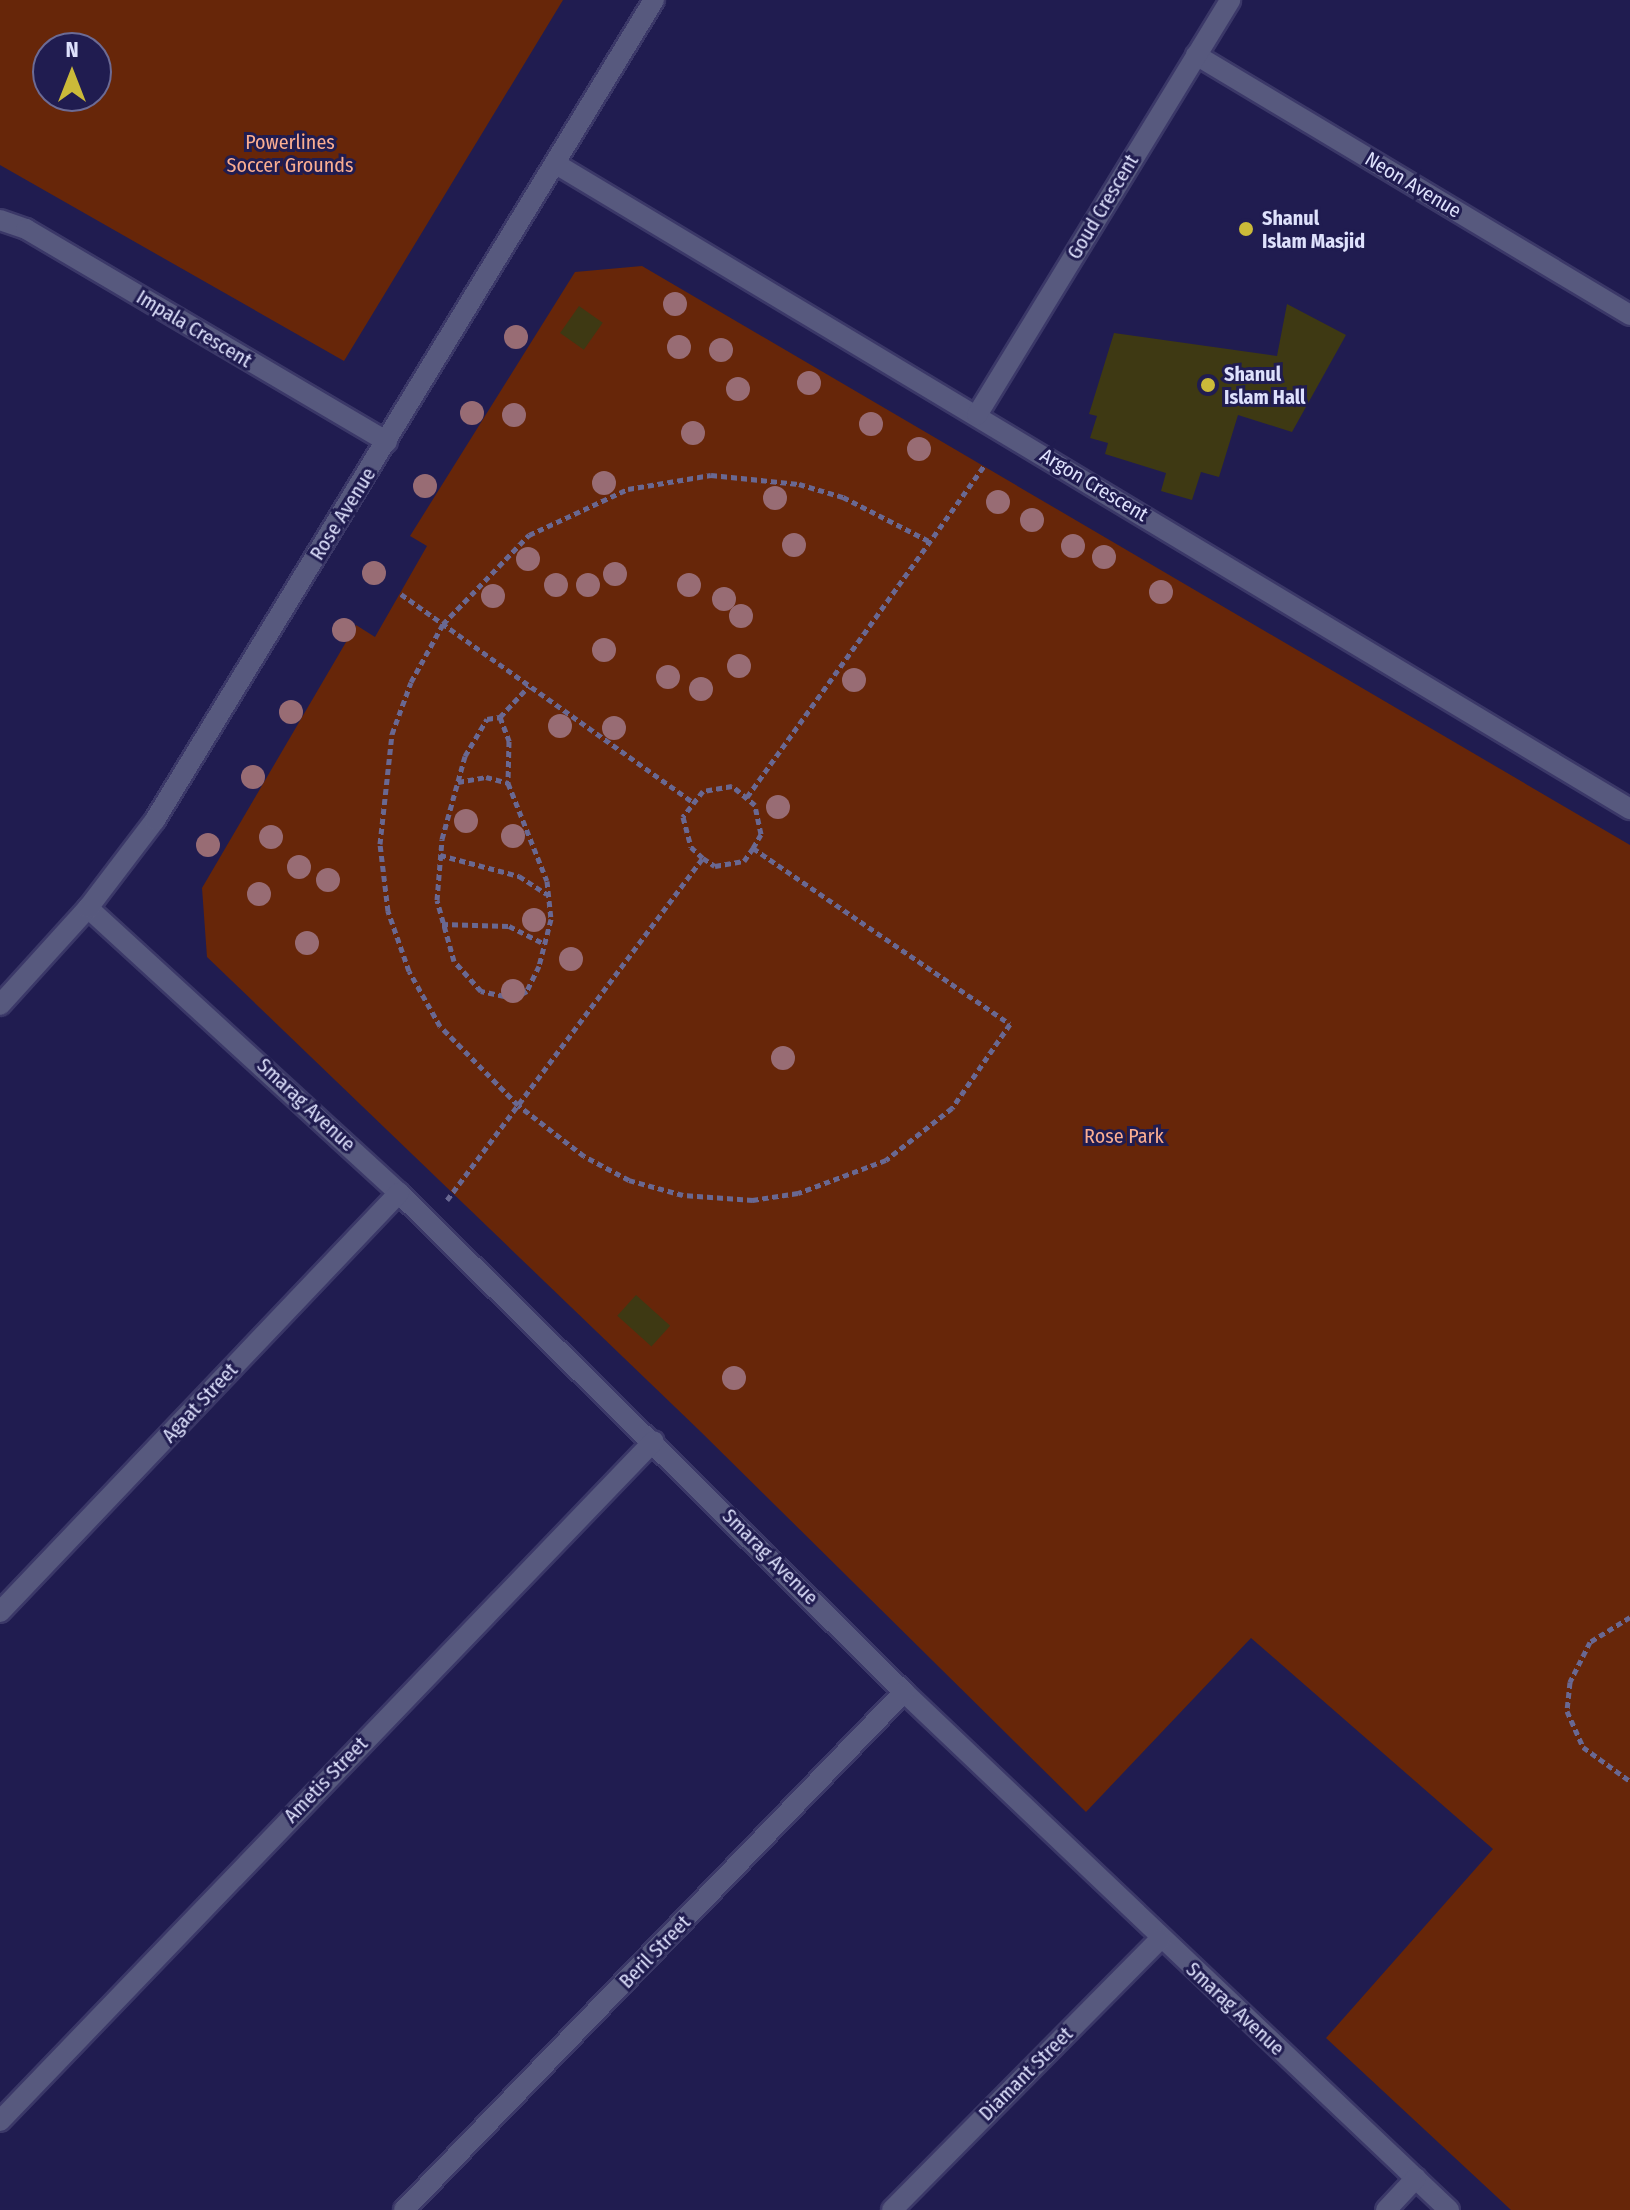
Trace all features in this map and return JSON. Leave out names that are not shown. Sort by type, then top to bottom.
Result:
[{"type":"street","name":"Rose Avenue","points":[[0,1005],[88,908],[155,820],[654,0]]},
{"type":"street","name":"Goud Crescent","points":[[977,415],[1230,0]]},
{"type":"street","name":"Neon Avenue","points":[[1196,55],[1630,315]]},
{"type":"street","name":"Argon Crescent","points":[[556,164],[1630,809]]},
{"type":"street","name":"Impala Crescent","points":[[0,220],[26,229],[387,442]]},
{"type":"street","name":"Smarag Avenue","points":[[88,908],[429,1221],[904,1692],[1160,1939],[1449,2210]]},
{"type":"street","name":"Agaat Street","points":[[0,1612],[399,1193]]},
{"type":"street","name":"Ametis Street","points":[[0,2121],[654,1441]]},
{"type":"street","name":"Beril Street","points":[[404,2210],[904,1692]]},
{"type":"street","name":"Diamant Street","points":[[892,2210],[1160,1939]]},
{"type":"street","points":[[1386,2210],[1416,2178]]},
{"type":"path","points":[[747,797],[984,466]]},
{"type":"path","points":[[753,848],[1010,1024],[952,1108],[886,1160],[836,1183],[753,1200],[683,1195],[629,1180],[584,1156],[518,1105],[440,1026],[409,971],[388,911],[380,844],[392,734],[411,682],[443,624],[529,535],[628,489],[665,480],[711,475],[799,484],[854,502],[929,541]]},
{"type":"path","points":[[401,594],[694,803]]},
{"type":"path","points":[[500,717],[509,741],[508,783],[548,894],[551,919],[527,991],[514,998],[495,997],[481,991],[454,961],[437,900],[440,855],[458,782],[475,736],[487,719],[500,717],[529,685]]},
{"type":"path","points":[[458,782],[486,777],[508,783]]},
{"type":"path","points":[[732,786],[755,805],[761,834],[744,861],[715,866],[691,847],[683,817],[694,803],[703,791],[732,786]]},
{"type":"path","points":[[440,855],[519,876],[548,894]]},
{"type":"path","points":[[429,1221],[703,858]]},
{"type":"path","points":[[442,924],[509,926],[545,944]]},
{"type":"path","points":[[1630,1617],[1590,1642],[1570,1682],[1567,1711],[1583,1747],[1630,1781]]},
{"type":"green space","name":"Powerlines Soccer Grounds","points":[[0,0],[563,0],[344,361],[0,165]]},
{"type":"green space","name":"Rose Park","points":[[642,266],[1630,845],[1630,2210],[1511,2210],[1326,2038],[1493,1849],[1251,1638],[1086,1812],[701,1432],[207,957],[202,888],[356,625],[375,637],[427,546],[410,536],[575,272]]},
{"type":"building","name":"Shanul Islam Hall","points":[[1287,304],[1346,335],[1292,432],[1238,415],[1219,477],[1201,472],[1192,500],[1161,491],[1166,473],[1105,454],[1108,443],[1090,438],[1097,416],[1089,414],[1114,333],[1277,356]]},
{"type":"building","points":[[579,306],[603,323],[584,350],[560,333]]},
{"type":"building","points":[[636,1295],[670,1326],[651,1347],[617,1316]]},
{"type":"place","name":"Shanul Islam Masjid","points":[[1246,229]]},
{"type":"place","name":"Shanul Islam Hall","points":[[1208,385]]}]
